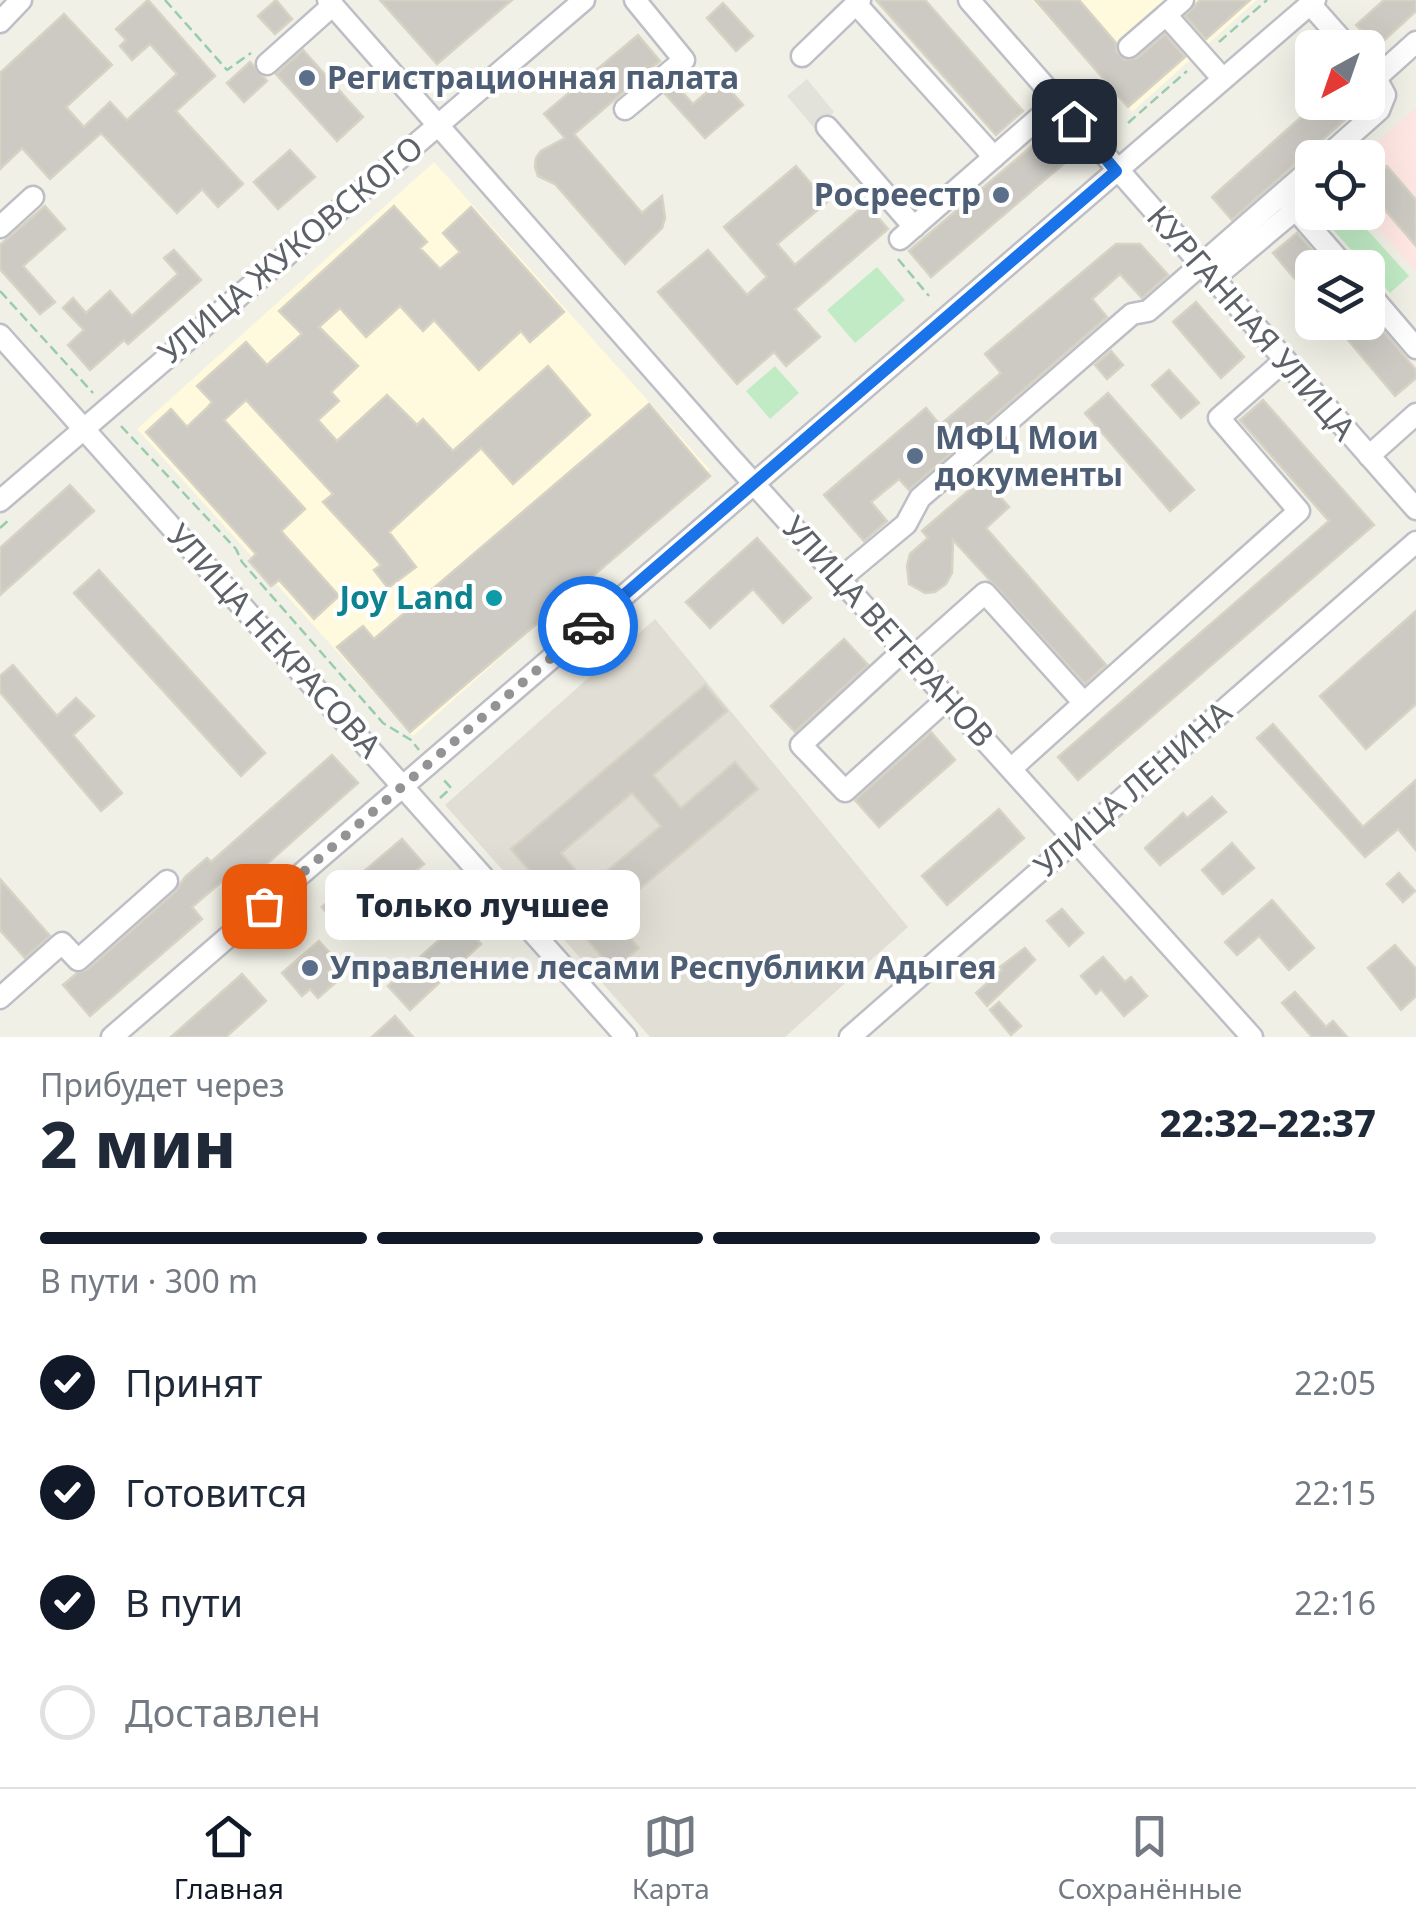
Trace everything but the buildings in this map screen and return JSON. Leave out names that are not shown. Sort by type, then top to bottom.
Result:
[{"type":"street","points":[[0,22],[21,0]]},
{"type":"street","name":"УЛИЦА ЖУКОВСКОГО","points":[[0,501],[584,0]]},
{"type":"street","points":[[625,109],[684,60],[635,0]]},
{"type":"street","name":"КУРГАННАЯ УЛИЦА","points":[[969,0],[1416,508]]},
{"type":"street","points":[[1128,47],[1183,0]]},
{"type":"street","points":[[802,56],[858,2],[994,157]]},
{"type":"street","points":[[112,1037],[1312,2],[1334,30]]},
{"type":"street","points":[[267,64],[330,3]]},
{"type":"street","name":"УЛИЦА ВЕТЕРАНОВ","points":[[330,3],[754,484],[1252,1037]]},
{"type":"street","points":[[1166,15],[1223,79]]},
{"type":"street","points":[[1385,64],[1416,42]]},
{"type":"street","points":[[827,127],[907,233],[1057,102]]},
{"type":"street","points":[[1345,140],[1368,120]]},
{"type":"street","points":[[840,579],[906,524],[920,498],[1132,314],[1148,311],[1206,272],[1295,193]]},
{"type":"street","points":[[0,227],[33,197]]},
{"type":"street","points":[[1289,202],[1330,250]]},
{"type":"street","points":[[1385,312],[1416,348]]},
{"type":"street","name":"УЛИЦА НЕКРАСОВА","points":[[0,335],[626,1037]]},
{"type":"street","points":[[1012,768],[1299,511],[1219,418],[1285,360]]},
{"type":"street","points":[[1368,456],[1416,414]]},
{"type":"street","name":"УЛИЦА ЛЕНИНА","points":[[850,1037],[1416,542]]},
{"type":"street","points":[[948,698],[845,791],[801,744],[985,594],[1084,703]]},
{"type":"street","points":[[0,998],[62,944],[78,960],[168,880]]},
{"type":"path","points":[[165,0],[226,70],[254,52],[267,64]]},
{"type":"path","points":[[907,233],[889,248],[929,296]]},
{"type":"shaded area","points":[[1032,0],[1257,0],[1132,112]]},
{"type":"shaded area","points":[[807,79],[834,112],[815,129],[787,96]]},
{"type":"shaded area","points":[[1416,107],[1416,272],[1379,230],[1385,230],[1385,140],[1379,140]]},
{"type":"shaded area","points":[[434,162],[710,470],[413,736],[137,429]]},
{"type":"shaded area","points":[[655,619],[908,927],[785,1037],[650,1037],[445,805]]},
{"type":"green space","points":[[1333,230],[1367,230],[1409,276],[1390,293],[1385,287],[1385,250],[1351,250]]},
{"type":"green space","points":[[877,267],[905,300],[855,343],[827,310]]},
{"type":"green space","points":[[775,366],[799,393],[770,419],[746,391]]},
{"type":"way so far","points":[[264,906],[588,626]]},
{"type":"place","name":"Регистрационная палата","points":[[307,78]]},
{"type":"place","name":"Росреестр","points":[[1001,195]]},
{"type":"place","name":"МФЦ Мои документы","points":[[915,456]]},
{"type":"place","name":"Joy Land","points":[[494,598]]},
{"type":"place","name":"Только лучшее","points":[[264,906]]},
{"type":"place","name":"Управление лесами Республики Адыгея","points":[[310,968]]},
{"type":"route","points":[[588,626],[1116,171],[1074,121]]}]
